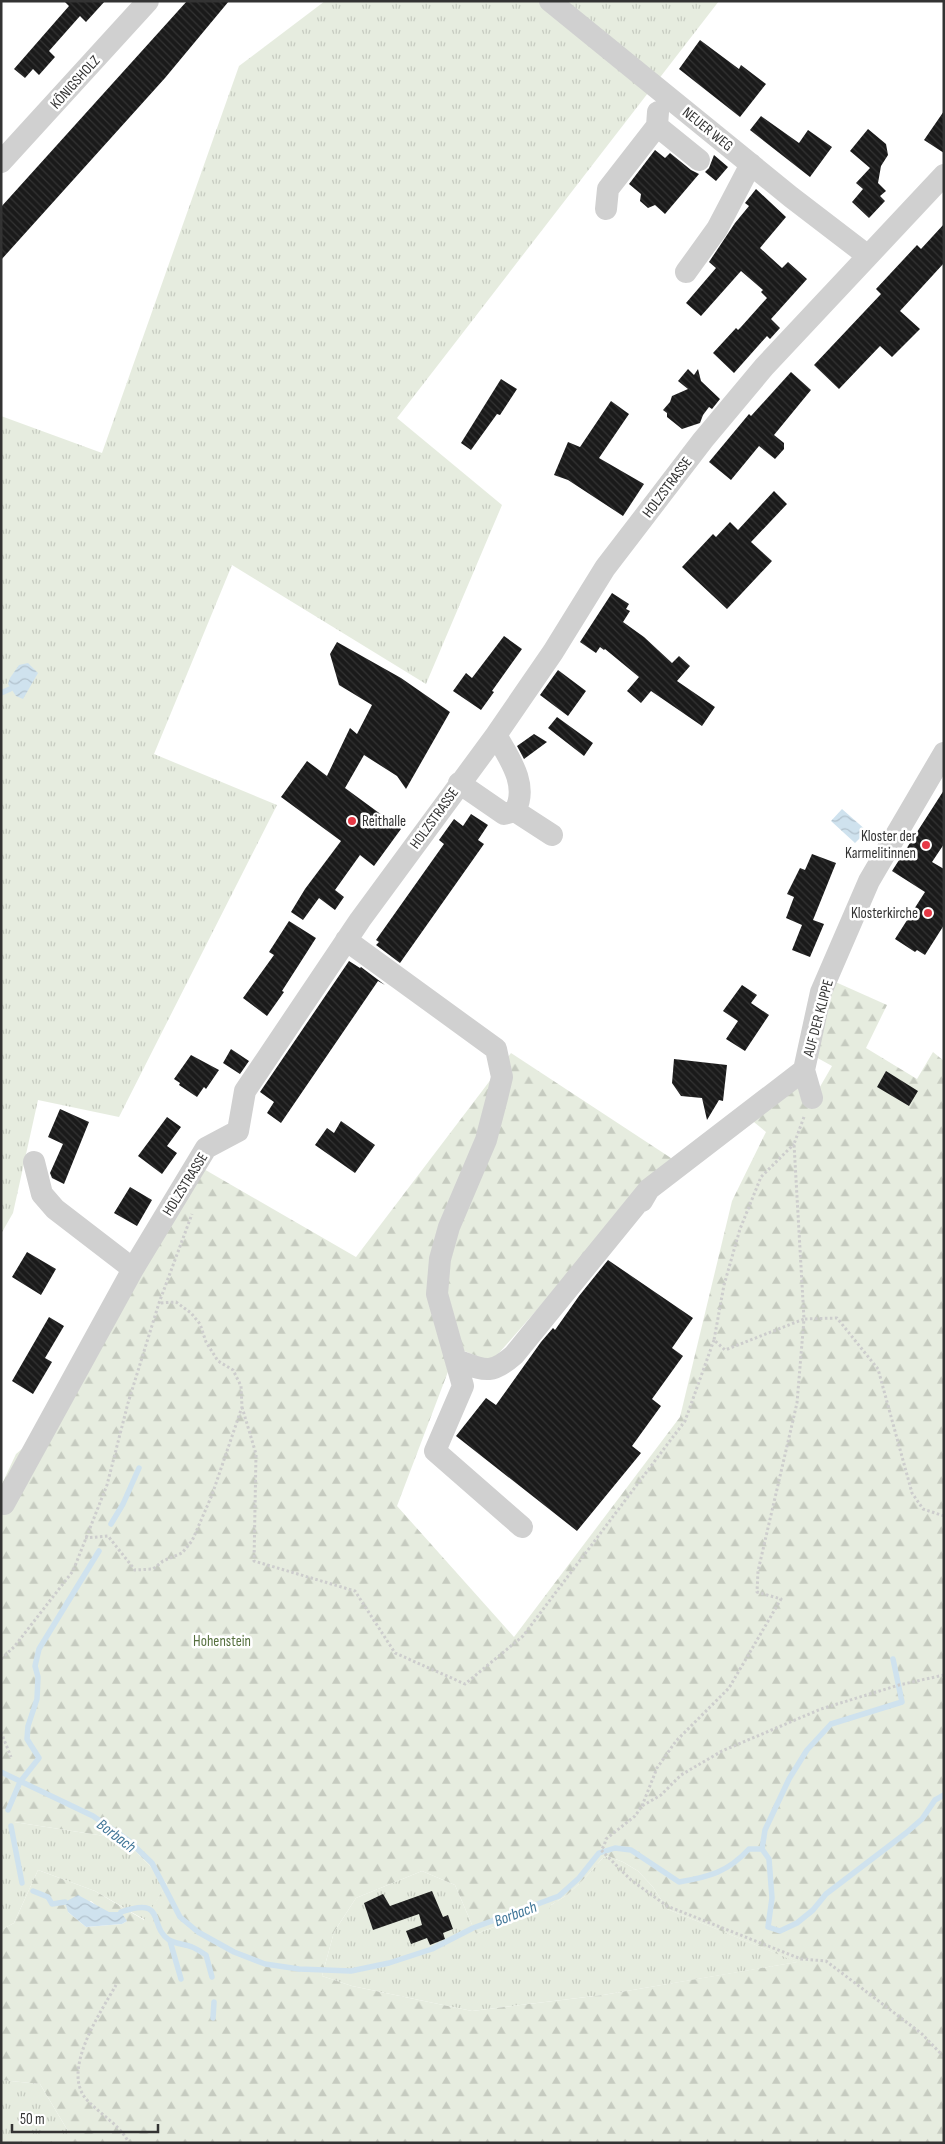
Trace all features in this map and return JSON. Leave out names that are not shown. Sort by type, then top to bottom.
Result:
[{"type":"street","name":"KÖNIGSHOLZ","points":[[1,162],[148,1]]},
{"type":"street","name":"NEUER WEG","points":[[550,1],[868,256]]},
{"type":"street","points":[[606,209],[608,189],[657,126],[658,98],[663,93]]},
{"type":"street","points":[[657,126],[699,160]]},
{"type":"street","points":[[686,272],[717,229],[751,164]]},
{"type":"street","name":"HOLZSTRASSE","points":[[1,1501],[4,1504],[133,1269],[206,1148],[238,1131],[245,1091],[346,940],[459,782],[496,735],[553,652],[605,568],[703,440],[764,367],[944,175]]},
{"type":"street","points":[[496,735],[514,767],[519,786],[519,803],[515,812]]},
{"type":"street","name":"AUF DER KLIPPE","points":[[804,1070],[821,992],[869,880],[944,753]]},
{"type":"street","points":[[459,782],[504,814],[515,812],[552,835]]},
{"type":"street","points":[[346,940],[496,1048],[502,1077],[486,1140],[449,1227],[440,1260],[437,1294],[463,1386],[435,1451],[522,1527]]},
{"type":"street","points":[[456,1360],[486,1370],[501,1366],[514,1355],[649,1189],[804,1070],[812,1098]]},
{"type":"street","points":[[34,1162],[42,1194],[55,1209],[133,1269]]},
{"type":"street","points":[[616,1241],[649,1189]]},
{"type":"path","points":[[158,1303],[176,1302],[191,1313],[200,1324],[206,1342],[218,1361],[233,1370],[241,1386],[242,1407],[256,1454],[254,1561],[355,1591],[395,1653],[465,1684],[523,1636],[686,1421],[714,1340],[724,1285],[743,1220],[760,1177],[794,1144],[812,1098]]},
{"type":"path","points":[[794,1144],[804,1319],[796,1403],[758,1571],[756,1592],[781,1599],[730,1688],[676,1742],[656,1768],[642,1806],[635,1816],[606,1839],[601,1850],[630,1880],[667,1906],[801,1959],[826,1961],[922,2034],[944,2057]]},
{"type":"path","points":[[1,1659],[14,1646],[73,1571],[106,1485],[158,1303],[194,1211]]},
{"type":"path","points":[[714,1340],[725,1350],[804,1319],[837,1318],[878,1369],[912,1493],[923,1508],[944,1516]]},
{"type":"path","points":[[85,1538],[108,1536],[135,1570],[153,1569],[163,1561],[182,1553],[192,1541],[212,1495],[242,1407]]},
{"type":"path","points":[[642,1806],[662,1795],[681,1775],[731,1748],[821,1709],[944,1675]]},
{"type":"path","points":[[1,1732],[11,1757]]},
{"type":"path","points":[[116,1985],[84,2044],[76,2075],[84,2098],[105,2118],[120,2128],[129,2143]]},
{"type":"green space","points":[[325,1],[719,1],[397,418],[502,505],[426,684],[232,565],[154,754],[277,805],[119,1117],[38,1100],[13,1213],[1,1234],[1,416],[102,453],[239,66]]},
{"type":"green space","name":"Hohenstein","points":[[831,980],[887,1005],[866,1048],[917,1079],[933,1052],[944,1061],[944,2143],[68,2143],[68,2131],[40,2084],[1,2080],[1,1930],[14,1923],[38,1870],[95,1891],[144,1920],[167,1884],[124,1839],[14,1822],[1,1822],[1,1486],[16,1454],[56,1420],[190,1161],[356,1257],[511,1053],[674,1160],[646,1186],[491,1362],[457,1348],[397,1506],[514,1637],[680,1417],[732,1201],[766,1132],[749,1118],[799,1081],[817,1092],[832,1066],[814,1056]],"holes":[[[608,1856],[638,1871],[653,1887],[667,1909],[797,1962],[603,1995],[472,2011],[352,1986],[322,1976],[334,1932],[356,1898],[422,1871],[455,1885],[476,1934],[534,1911],[547,1914],[551,1905],[567,1895],[602,1859]],[[91,1901],[99,1908],[127,1921],[122,1924],[86,1927],[68,1912]]]},
{"type":"green space","points":[[1,1822],[14,1822],[124,1839],[167,1884],[145,1920],[95,1891],[38,1870],[14,1923],[1,1930]]},
{"type":"green space","points":[[608,1856],[638,1871],[653,1887],[667,1909],[798,1962],[603,1995],[472,2011],[352,1986],[322,1976],[334,1932],[356,1898],[422,1871],[455,1885],[476,1934],[551,1905],[567,1895],[602,1859]]},
{"type":"green space","points":[[1,2080],[40,2084],[68,2131],[68,2143],[1,2143]]},
{"type":"water","points":[[28,663],[38,673],[23,699],[16,696],[8,684],[19,665]]},
{"type":"water","points":[[842,809],[867,831],[855,843],[831,821]]},
{"type":"water","points":[[78,1895],[109,1912],[121,1912],[127,1921],[122,1924],[86,1927],[68,1912],[65,1902]]},
{"type":"building","points":[[64,1],[105,1],[86,22],[80,16],[49,51],[55,57],[39,75],[33,69],[25,78],[14,69],[69,6]]},
{"type":"building","points":[[187,1],[229,1],[165,78],[1,260],[1,207]]},
{"type":"building","points":[[700,40],[739,69],[741,65],[766,84],[740,117],[679,69]]},
{"type":"building","points":[[944,111],[944,153],[924,140]]},
{"type":"building","points":[[761,116],[799,143],[808,130],[832,147],[810,177],[750,130]]},
{"type":"building","points":[[868,129],[886,144],[888,155],[881,166],[878,183],[886,191],[880,196],[885,201],[869,218],[852,202],[863,189],[856,183],[870,168],[850,151]]},
{"type":"building","points":[[655,150],[665,158],[670,153],[699,174],[665,214],[655,205],[648,208],[640,201],[641,194],[629,184]]},
{"type":"building","points":[[714,155],[728,167],[716,181],[705,172],[709,168]]},
{"type":"building","points":[[756,189],[786,217],[760,248],[782,268],[788,262],[807,279],[771,319],[780,328],[770,339],[767,336],[734,373],[713,353],[736,328],[738,330],[741,327],[767,298],[761,292],[763,290],[741,271],[701,316],[686,303],[716,268],[709,262],[735,223],[749,206],[745,203]]},
{"type":"building","points":[[944,224],[944,263],[900,311],[920,329],[892,357],[880,346],[839,389],[814,365],[881,294],[876,289],[917,245],[921,249]]},
{"type":"building","points":[[688,369],[694,375],[698,369],[701,381],[720,399],[712,409],[709,407],[700,423],[682,429],[667,417],[667,413],[663,410],[670,402],[672,396],[688,389],[678,381]]},
{"type":"building","points":[[791,372],[811,390],[774,435],[784,443],[784,449],[775,459],[759,446],[731,480],[709,462],[749,414],[751,416]]},
{"type":"building","points":[[501,379],[517,389],[500,415],[497,414],[471,450],[461,443]]},
{"type":"building","points":[[611,401],[629,414],[599,458],[644,484],[623,516],[568,480],[554,475],[568,442],[580,447]]},
{"type":"building","points":[[774,491],[787,504],[751,542],[772,561],[727,609],[682,567],[713,534],[716,537],[730,522],[738,530]]},
{"type":"building","points":[[612,593],[629,604],[626,609],[630,611],[623,622],[644,637],[672,663],[679,656],[690,666],[677,681],[715,707],[702,726],[651,691],[641,703],[627,691],[639,677],[605,649],[600,647],[596,653],[580,642]]},
{"type":"building","points":[[504,636],[522,649],[481,710],[453,691],[466,673],[472,678]]},
{"type":"building","points":[[337,642],[401,678],[450,712],[406,789],[397,776],[364,755],[345,788],[401,829],[374,866],[360,855],[335,890],[344,897],[335,910],[319,898],[303,920],[291,912],[305,889],[341,841],[281,797],[307,761],[327,776],[350,728],[357,734],[372,705],[339,685],[330,654]]},
{"type":"building","points":[[558,670],[586,691],[568,716],[540,695]]},
{"type":"building","points":[[557,717],[593,743],[584,756],[548,728]]},
{"type":"building","points":[[534,734],[547,742],[524,759],[517,746]]},
{"type":"building","name":"Kloster der Karmelitinnen","points":[[944,790],[944,844],[932,862],[944,869],[944,925],[925,955],[917,950],[915,952],[895,939],[925,892],[892,871]]},
{"type":"building","points":[[471,814],[488,825],[478,840],[484,844],[400,963],[376,945],[379,942],[376,940],[444,844],[439,840],[454,819],[463,826]]},
{"type":"building","points":[[812,854],[836,863],[813,920],[824,924],[810,957],[792,950],[802,925],[786,918],[794,897],[787,894],[800,868],[805,870]]},
{"type":"building","points":[[289,921],[316,938],[282,991],[284,992],[267,1016],[243,998],[274,955],[269,952]]},
{"type":"building","points":[[349,961],[361,967],[385,985],[378,981],[281,1123],[267,1113],[274,1102],[260,1092]]},
{"type":"building","points":[[742,985],[757,995],[751,1003],[769,1015],[745,1051],[726,1039],[738,1021],[723,1011]]},
{"type":"building","points":[[231,1049],[249,1061],[240,1074],[223,1063]]},
{"type":"building","points":[[191,1055],[219,1070],[206,1089],[204,1087],[197,1097],[179,1085],[180,1083],[174,1079]]},
{"type":"building","points":[[674,1059],[727,1065],[723,1101],[719,1100],[707,1120],[702,1098],[681,1096],[672,1083]]},
{"type":"building","points":[[886,1071],[918,1091],[909,1106],[877,1087]]},
{"type":"building","points":[[60,1109],[89,1122],[64,1184],[52,1178],[50,1173],[63,1144],[48,1137]]},
{"type":"building","points":[[167,1117],[181,1127],[167,1146],[177,1153],[162,1174],[138,1156]]},
{"type":"building","points":[[341,1121],[375,1145],[355,1173],[315,1145],[327,1128],[334,1133]]},
{"type":"building","points":[[130,1187],[152,1200],[137,1226],[114,1213]]},
{"type":"building","points":[[27,1252],[56,1269],[41,1295],[12,1277]]},
{"type":"building","points":[[608,1260],[693,1318],[672,1348],[683,1356],[652,1399],[661,1406],[632,1446],[641,1453],[577,1531],[456,1436],[486,1398],[496,1405],[541,1342],[553,1328],[555,1330]]},
{"type":"building","points":[[49,1317],[64,1326],[45,1358],[52,1362],[33,1394],[12,1381]]},
{"type":"building","points":[[432,1891],[443,1917],[448,1915],[453,1929],[443,1933],[445,1939],[430,1945],[427,1938],[411,1944],[406,1931],[422,1925],[419,1914],[373,1930],[364,1903],[383,1894],[390,1906]]},
{"type":"waterway","points":[[1,693],[10,689]]},
{"type":"waterway","points":[[111,1524],[123,1504],[139,1468]]},
{"type":"waterway","points":[[8,1810],[20,1782],[39,1758],[27,1739],[28,1726],[37,1699],[38,1677],[35,1666],[39,1649],[99,1551]]},
{"type":"waterway","points":[[762,1849],[765,1830],[789,1779],[807,1750],[831,1724],[902,1702],[893,1659]]},
{"type":"waterway","name":"Borbach","points":[[1,1772],[93,1816],[128,1840],[152,1863],[180,1917],[198,1932],[234,1952],[265,1964],[299,1969],[351,1971],[389,1963],[432,1949],[473,1928],[559,1896],[579,1878],[599,1853],[615,1848],[631,1850],[679,1882],[700,1878],[726,1868],[749,1849],[762,1849],[769,1859],[772,1898],[768,1927],[780,1931],[797,1923],[813,1910],[826,1894],[906,1833],[922,1819],[935,1800],[944,1795]]},
{"type":"waterway","points":[[11,1826],[22,1883]]},
{"type":"waterway","points":[[33,1891],[48,1897],[52,1904],[65,1902]]},
{"type":"waterway","points":[[121,1912],[135,1908],[151,1910],[163,1934],[169,1940],[192,1947],[206,1955],[212,1977]]},
{"type":"waterway","points":[[170,1941],[181,1979]]},
{"type":"waterway","points":[[213,2018],[214,2002]]},
{"type":"place","name":"Reithalle","points":[[352,821]]},
{"type":"place","name":"Kloster der Karmelitinnen","points":[[926,845]]},
{"type":"place","name":"Klosterkirche","points":[[928,913]]}]
